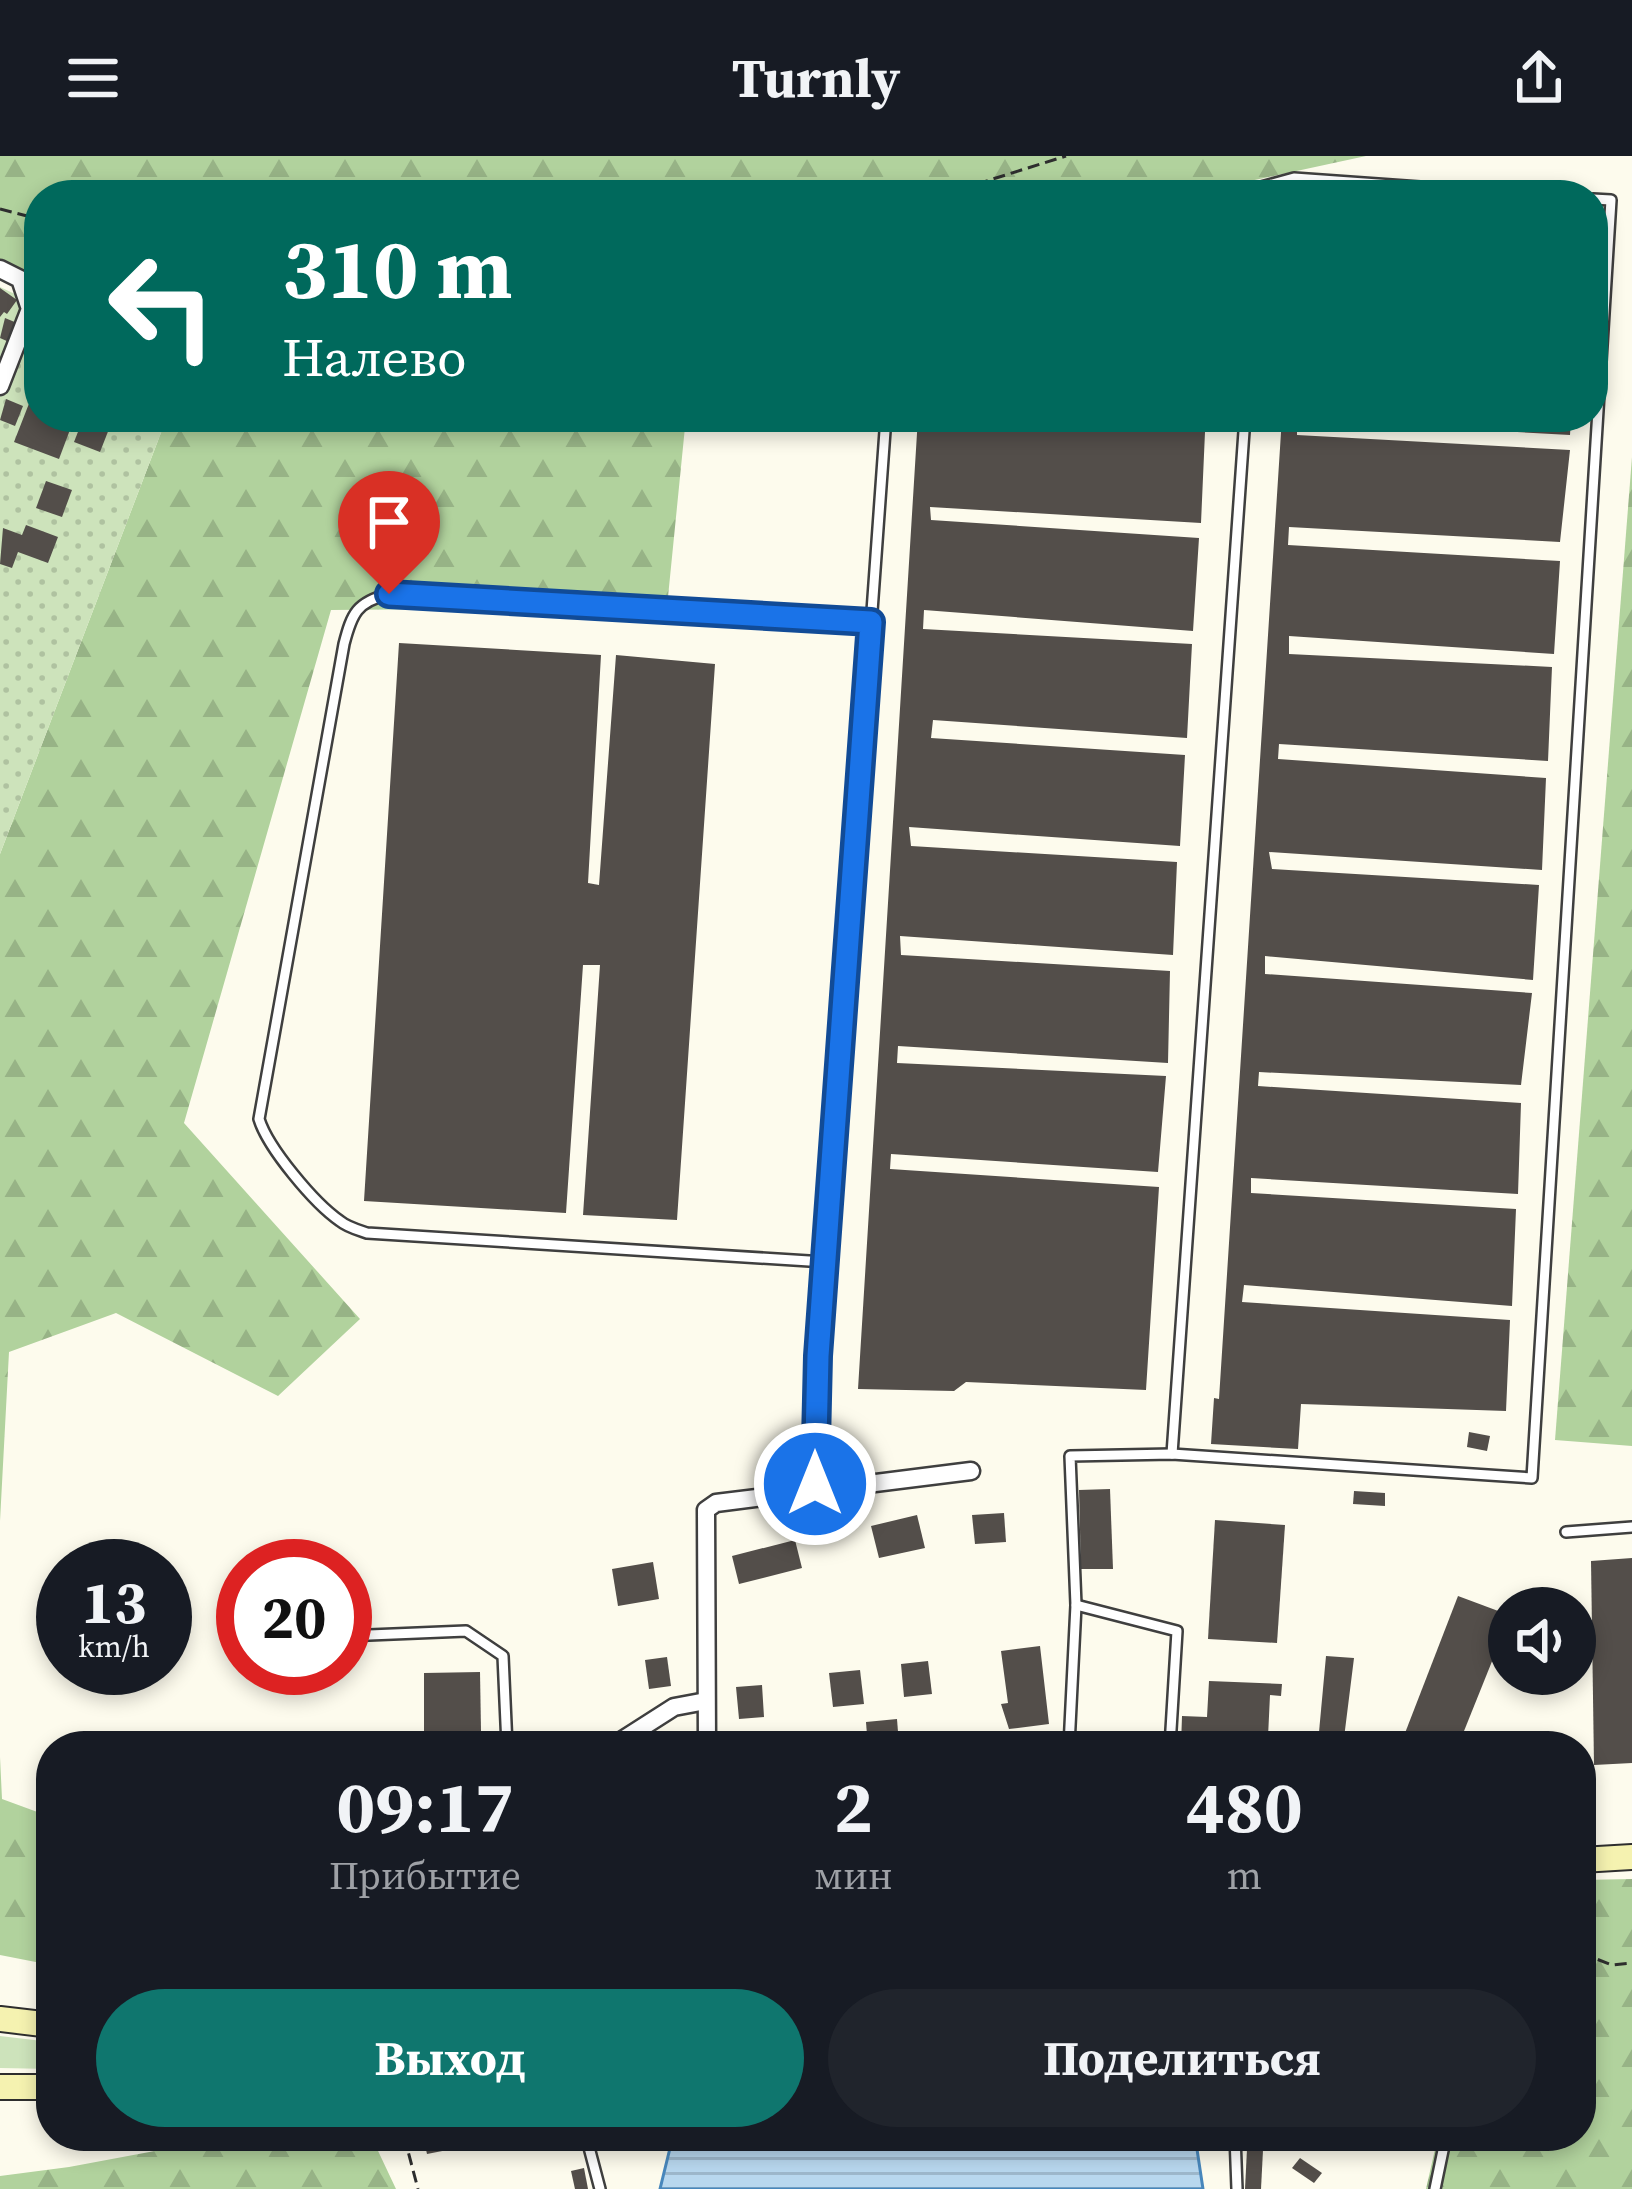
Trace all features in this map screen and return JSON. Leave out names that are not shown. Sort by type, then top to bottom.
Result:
[{"type":"main road","points":[[1596,1859],[1632,1857]]},
{"type":"main road","points":[[0,2019],[36,2023]]},
{"type":"main road","points":[[0,2087],[36,2087]]},
{"type":"street","points":[[0,269],[20,279],[24,291]]},
{"type":"street","points":[[0,386],[24,324]]},
{"type":"street","points":[[707,1731],[706,1510],[716,1503],[971,1471]]},
{"type":"street","points":[[636,1731],[674,1707],[706,1701]]},
{"type":"lane","points":[[1287,180],[1322,180]]},
{"type":"lane","points":[[1608,200],[1608,249]]},
{"type":"lane","points":[[815,1491],[815,1402],[885,432]]},
{"type":"lane","points":[[1172,1454],[1244,432]]},
{"type":"lane","points":[[1070,1731],[1076,1605],[1070,1456],[1172,1454],[1532,1478],[1597,432]]},
{"type":"lane","points":[[825,1262],[367,1233],[341,1223],[326,1209],[264,1136],[259,1119],[344,644],[351,618],[368,599],[389,594],[871,622]]},
{"type":"lane","points":[[1566,1532],[1632,1527]]},
{"type":"lane","points":[[1076,1605],[1177,1631],[1171,1731]]},
{"type":"lane","points":[[372,1635],[466,1631],[503,1656],[506,1731]]},
{"type":"lane","points":[[590,2151],[600,2189]]},
{"type":"lane","points":[[1236,2151],[1238,2189]]},
{"type":"lane","points":[[1435,2189],[1443,2151]]},
{"type":"path","points":[[990,180],[1066,156]]},
{"type":"path","points":[[1596,1959],[1612,1965],[1632,1963]]},
{"type":"path","points":[[408,2151],[418,2189]]},
{"type":"green space","points":[[0,156],[1366,156],[1255,180],[24,180],[24,279],[0,266]]},
{"type":"green space","points":[[24,284],[24,432],[161,432],[0,854],[0,287],[17,295]]},
{"type":"green space","points":[[161,432],[684,432],[667,607],[331,610],[184,1123],[360,1319],[278,1396],[116,1313],[9,1352],[0,1521],[0,854]]},
{"type":"green space","points":[[1632,457],[1632,1446],[1555,1440]]},
{"type":"green space","points":[[0,1757],[2,1799],[36,1811],[36,1962],[0,1955]]},
{"type":"green space","points":[[1632,1879],[1632,2189],[1426,2189],[1435,2151],[1596,2151],[1596,1880]]},
{"type":"green space","points":[[0,2036],[36,2040],[36,2069],[0,2068]]},
{"type":"green space","points":[[155,2151],[378,2151],[396,2189],[0,2189],[0,2176]]},
{"type":"water","points":[[669,2151],[1197,2151],[1203,2189],[660,2189]]},
{"type":"building","points":[[0,288],[17,300],[0,317]]},
{"type":"building","points":[[5,318],[17,323],[9,342],[0,338]]},
{"type":"building","points":[[6,399],[23,406],[15,426],[0,420]]},
{"type":"building","points":[[24,416],[24,432],[69,432],[59,459],[14,442]]},
{"type":"building","points":[[78,432],[108,432],[100,452],[74,442]]},
{"type":"building","points":[[917,432],[1205,432],[1201,523],[930,507],[931,520],[1199,538],[1193,631],[924,610],[923,629],[1192,644],[1187,738],[933,720],[931,738],[1185,755],[1180,846],[909,827],[911,846],[1177,862],[1173,955],[900,936],[901,955],[1170,971],[1168,1063],[898,1046],[897,1063],[1166,1076],[1158,1172],[891,1154],[890,1169],[1159,1187],[1146,1390],[966,1382],[954,1391],[858,1389]]},
{"type":"building","points":[[1281,432],[1570,450],[1560,542],[1289,527],[1288,545],[1560,561],[1554,654],[1289,636],[1289,654],[1552,667],[1548,761],[1279,744],[1278,759],[1546,778],[1542,870],[1269,852],[1272,869],[1539,885],[1533,980],[1265,956],[1265,974],[1532,993],[1521,1085],[1259,1072],[1258,1086],[1521,1103],[1518,1194],[1251,1178],[1251,1193],[1516,1209],[1512,1306],[1244,1285],[1242,1302],[1510,1320],[1506,1411],[1301,1404],[1298,1449],[1211,1444],[1214,1398],[1219,1399]]},
{"type":"building","points":[[46,481],[72,490],[62,517],[36,508]]},
{"type":"building","points":[[26,525],[58,537],[48,563],[18,552],[12,568],[0,564],[3,528],[22,535]]},
{"type":"building","points":[[399,643],[601,655],[588,883],[599,885],[616,655],[715,664],[677,1220],[583,1215],[600,965],[583,965],[566,1213],[364,1201]]},
{"type":"building","points":[[1469,1432],[1490,1436],[1487,1451],[1467,1447]]},
{"type":"building","points":[[1110,1489],[1113,1569],[1081,1569],[1079,1490]]},
{"type":"building","points":[[1354,1491],[1385,1493],[1385,1506],[1353,1504]]},
{"type":"building","points":[[1004,1513],[1006,1542],[975,1544],[972,1515]]},
{"type":"building","points":[[917,1515],[925,1548],[879,1558],[871,1526]]},
{"type":"building","points":[[1215,1520],[1285,1525],[1277,1643],[1208,1639]]},
{"type":"building","points":[[795,1540],[802,1568],[739,1584],[732,1556]]},
{"type":"building","points":[[1632,1558],[1632,1763],[1596,1765],[1596,1587],[1591,1587],[1591,1561]]},
{"type":"building","points":[[653,1562],[659,1599],[618,1606],[612,1569]]},
{"type":"building","points":[[1458,1596],[1488,1607],[1488,1671],[1464,1731],[1406,1731]]},
{"type":"building","points":[[1040,1646],[1049,1724],[1009,1729],[1001,1704],[1008,1703],[1001,1651]]},
{"type":"building","points":[[1326,1656],[1354,1658],[1345,1731],[1319,1731]]},
{"type":"building","points":[[667,1657],[671,1686],[649,1689],[645,1660]]},
{"type":"building","points":[[928,1661],[932,1694],[904,1697],[901,1664]]},
{"type":"building","points":[[860,1670],[864,1704],[833,1707],[829,1673]]},
{"type":"building","points":[[480,1672],[481,1731],[424,1731],[424,1673]]},
{"type":"building","points":[[1209,1681],[1282,1684],[1281,1696],[1270,1695],[1268,1731],[1182,1731],[1182,1716],[1207,1717]]},
{"type":"building","points":[[762,1685],[764,1717],[739,1719],[736,1687]]},
{"type":"building","points":[[897,1719],[898,1731],[867,1731],[866,1722]]},
{"type":"building","points":[[1247,2151],[1263,2151],[1261,2189],[1245,2189]]},
{"type":"building","points":[[1300,2158],[1322,2173],[1314,2183],[1292,2168]]},
{"type":"building","points":[[584,2168],[588,2189],[575,2189],[571,2171]]},
{"type":"route","points":[[389,594],[871,622],[815,1402],[815,1484]]}]
